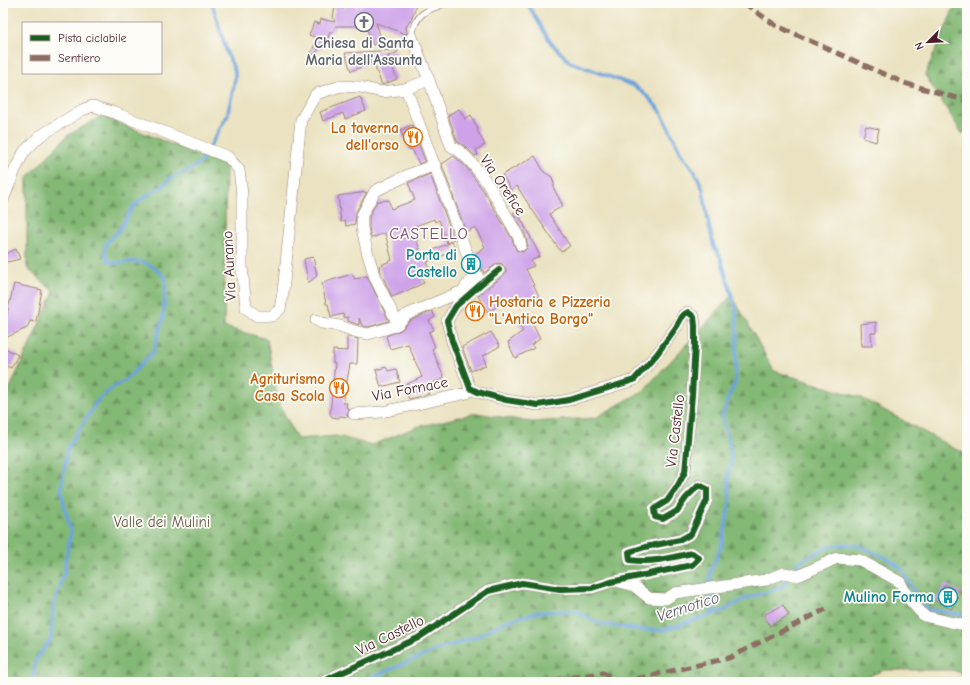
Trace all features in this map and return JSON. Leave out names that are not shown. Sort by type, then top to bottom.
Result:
[{"type":"street","name":"Via Orefice","points":[[412,36],[429,80],[451,146],[457,149],[481,174],[518,236],[521,245]]},
{"type":"street","points":[[429,80],[405,89],[469,258]]},
{"type":"street","name":"Via Aurano","points":[[3,200],[24,152],[40,136],[82,110],[93,106],[115,113],[228,157],[239,170],[242,194],[242,267],[246,308],[257,316],[272,316],[280,308],[283,292],[301,120],[316,94],[341,86],[360,87],[382,92],[405,89]]},
{"type":"street","points":[[398,324],[376,278],[369,258],[362,228],[362,215],[375,190],[435,165]]},
{"type":"street","points":[[470,388],[452,340],[447,321],[464,295],[466,286],[477,275],[475,270]]},
{"type":"street","points":[[316,320],[322,323],[340,326],[368,334],[392,327],[398,324],[406,315],[464,295],[499,270]]},
{"type":"street","name":"Via Castello","points":[[323,682],[418,638],[488,591],[522,583],[560,589],[592,588],[616,581],[692,564],[699,558],[692,553],[659,561],[640,562],[630,560],[629,552],[645,547],[680,540],[691,534],[707,500],[707,489],[699,485],[686,498],[677,511],[662,519],[655,517],[654,509],[667,501],[685,472],[696,344],[694,317],[688,312],[683,315],[665,343],[634,380],[568,400],[538,405],[506,400],[478,392],[470,388]]},
{"type":"street","name":"Via Fornace","points":[[354,414],[382,412],[467,393],[470,388]]},
{"type":"street","points":[[616,581],[634,586],[649,598],[666,599],[675,593],[766,580],[784,573],[798,576],[837,558],[860,560],[900,582],[909,598],[924,616],[954,624],[967,625]]},
{"type":"lane","points":[[412,36],[413,25],[419,16],[433,7],[447,3]]},
{"type":"green space","points":[[956,3],[967,3],[967,134],[962,133],[925,75]]},
{"type":"green space","name":"Valle dei Mulini","points":[[101,116],[226,166],[224,327],[267,339],[278,401],[297,439],[336,436],[372,445],[417,427],[477,413],[531,422],[595,418],[643,391],[732,295],[774,371],[862,398],[955,449],[967,453],[967,675],[952,670],[884,670],[854,682],[3,682],[3,403],[54,292],[27,268],[27,178],[67,136]]},
{"type":"building","name":"Chiesa di Santa Maria dell'Assunta","points":[[336,3],[341,3],[343,9],[354,4],[356,7],[366,3],[417,3],[412,18],[406,27],[406,34],[376,23],[382,41],[373,45],[366,26],[336,26],[332,33],[330,32],[326,44],[310,57],[317,38],[309,35],[314,22],[320,24],[321,19],[335,22],[333,17]]},
{"type":"building","points":[[397,50],[398,52],[388,56],[397,79],[382,85],[373,62],[351,71],[345,53]]},
{"type":"building","points":[[360,97],[366,111],[345,119],[343,113],[323,121],[320,112]]},
{"type":"building","points":[[459,109],[465,119],[471,115],[485,145],[476,150],[478,155],[475,156],[457,141],[448,115]]},
{"type":"building","name":"La taverna dell'orso","points":[[412,125],[425,161],[419,164],[412,149],[409,150],[400,130]]},
{"type":"building","points":[[866,126],[879,129],[876,142],[863,138]]},
{"type":"building","points":[[454,156],[466,167],[483,190],[512,239],[516,250],[523,252],[528,246],[525,234],[513,213],[517,211],[540,256],[531,261],[534,266],[526,269],[539,296],[522,305],[517,294],[488,312],[478,296],[503,276],[506,269],[502,264],[498,263],[484,273],[480,265],[475,263],[475,254],[485,247],[475,227],[466,232],[442,165]]},
{"type":"building","points":[[535,156],[544,172],[552,177],[554,189],[563,206],[549,214],[570,246],[561,252],[517,186],[511,190],[502,175]]},
{"type":"building","points":[[430,174],[454,239],[447,243],[439,220],[435,222],[434,219],[413,227],[421,255],[452,242],[456,250],[427,262],[429,267],[418,271],[424,283],[392,297],[379,266],[392,260],[385,233],[371,238],[369,217],[377,201],[389,200],[391,209],[415,200],[408,183]]},
{"type":"building","points":[[367,192],[356,212],[355,224],[346,226],[345,221],[341,222],[338,196]]},
{"type":"building","points":[[16,249],[20,259],[3,263],[3,255]]},
{"type":"building","points":[[313,257],[317,276],[308,283],[304,259]]},
{"type":"building","points":[[352,274],[355,279],[367,276],[389,321],[368,327],[362,326],[359,318],[359,325],[348,321],[348,317],[344,318],[343,314],[331,317],[328,304],[326,304],[322,283]]},
{"type":"building","points":[[14,284],[42,290],[36,322],[30,321],[27,328],[3,339],[3,331]]},
{"type":"building","points":[[432,311],[435,317],[429,321],[434,330],[429,332],[435,347],[432,349],[444,378],[425,386],[429,394],[409,399],[403,386],[422,377],[408,344],[390,349],[386,336],[401,330],[410,321]]},
{"type":"building","points":[[527,313],[540,339],[531,345],[534,348],[515,358],[508,342],[523,331],[516,320]]},
{"type":"building","points":[[876,322],[876,333],[871,333],[872,346],[861,346],[860,324]]},
{"type":"building","points":[[491,332],[500,346],[483,356],[486,365],[471,371],[462,347]]},
{"type":"building","points":[[347,336],[358,339],[357,364],[350,364],[343,403],[347,403],[346,407],[349,409],[347,414],[348,417],[341,416],[338,418],[332,417],[330,414],[335,363],[333,363],[333,350],[347,351]]},
{"type":"building","points":[[3,347],[18,355],[11,368],[3,365]]},
{"type":"building","points":[[386,367],[388,371],[396,369],[400,382],[381,387],[376,370]]},
{"type":"building","name":"Mulino Forma","points":[[945,584],[962,593],[951,609],[935,601]]},
{"type":"building","points":[[783,605],[789,615],[770,626],[764,615]]},
{"type":"waterway","points":[[30,682],[34,676],[35,661],[51,638],[53,608],[65,570],[71,532],[61,488],[68,447],[98,400],[116,385],[126,380],[153,352],[163,318],[166,279],[149,264],[139,262],[115,263],[108,261],[105,252],[106,244],[119,230],[134,205],[152,192],[162,187],[171,178],[189,170],[202,161],[227,116],[235,79],[235,71],[227,53],[212,3]]},
{"type":"waterway","points":[[527,3],[551,43],[570,62],[635,86],[648,97],[660,110],[682,155],[694,170],[703,189],[714,247],[720,256],[736,309],[737,336],[735,384],[728,398],[722,417],[729,444],[731,461],[728,478],[730,502],[722,544],[710,573],[713,614]]},
{"type":"waterway","name":"Vernotico","points":[[360,682],[437,650],[478,636],[504,622],[538,612],[576,611],[601,624],[640,630],[664,630],[725,610],[744,599],[784,586],[799,562],[827,547],[844,544],[860,546],[887,558],[902,569],[916,596],[928,609],[967,616]]},
{"type":"marked path","points":[[744,3],[775,25],[904,83],[967,101]]},
{"type":"marked path","points":[[622,682],[729,658],[826,609]]},
{"type":"marked path","points":[[557,682],[559,679],[603,673],[621,682]]},
{"type":"cycle path","points":[[323,682],[418,638],[488,591],[522,583],[560,589],[592,588],[611,582],[692,565],[699,558],[692,553],[661,560],[638,561],[630,560],[629,552],[645,547],[680,540],[691,534],[707,500],[707,489],[699,485],[686,498],[677,511],[663,519],[655,517],[654,509],[667,501],[685,472],[695,344],[694,317],[688,312],[683,315],[657,354],[634,380],[569,400],[538,405],[506,400],[478,392],[470,388],[452,341],[447,321],[456,306],[499,270]]},
{"type":"place","name":"Chiesa di Santa Maria dell'Assunta","points":[[364,22]]},
{"type":"place","name":"La taverna dell'orso","points":[[413,137]]},
{"type":"place","name":"Porta di Castello","points":[[471,264]]},
{"type":"place","name":"Hostaria e Pizzeria \"L'Antico Borgo\"","points":[[475,311]]},
{"type":"place","name":"Agriturismo Casa Scola","points":[[339,388]]},
{"type":"place","name":"Mulino Forma","points":[[948,597]]},
{"type":"district","name":"CASTELLO","points":[[429,234]]}]
